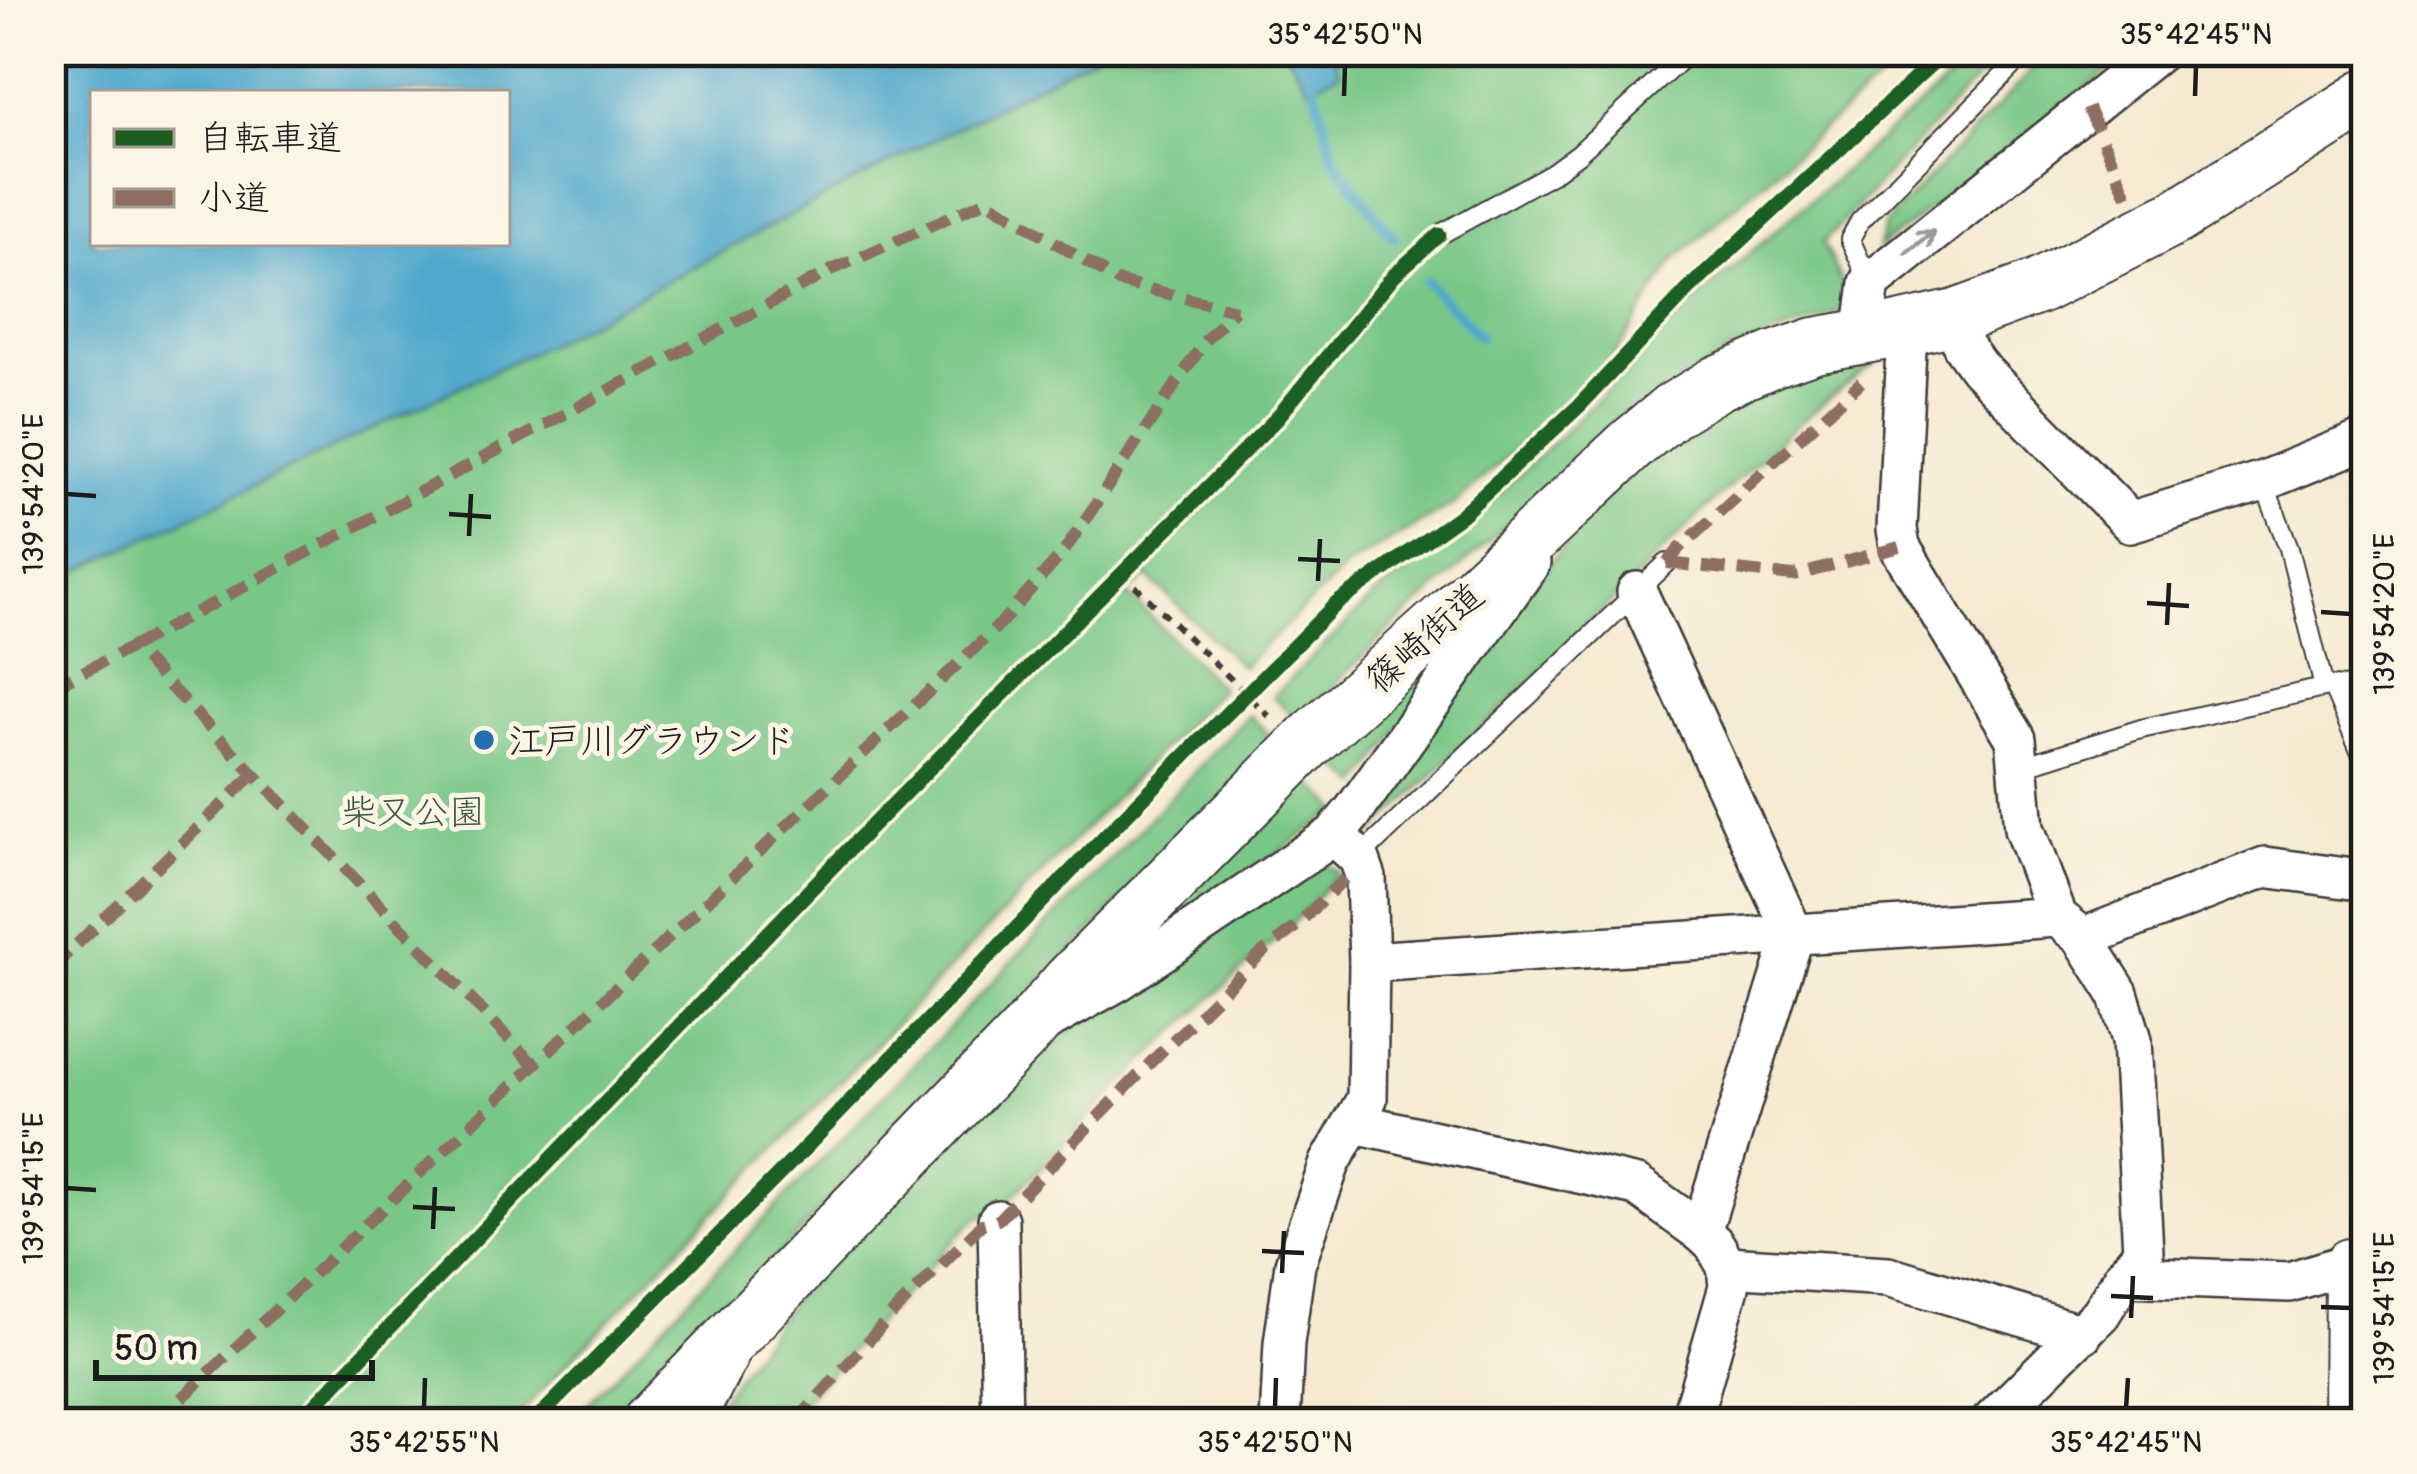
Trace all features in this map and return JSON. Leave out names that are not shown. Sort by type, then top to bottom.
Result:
[{"type":"main road","name":"篠崎街道","points":[[649,1423],[1025,1033],[1070,980],[1310,740],[1673,410],[1774,358],[1899,316],[2038,287],[2176,217],[2366,97]]},
{"type":"street","points":[[1990,1423],[2100,1314],[2144,1252],[2132,1040],[2118,993],[2070,927],[2024,828],[2017,739],[1900,547],[1899,316],[2159,51]]},
{"type":"street","points":[[1899,316],[1963,346],[2130,522],[2263,481],[2366,439]]},
{"type":"street","points":[[1280,1423],[1284,1342],[1295,1264],[1330,1163],[1367,1099],[1366,878],[1346,846],[1353,812],[1590,482]]},
{"type":"street","points":[[1637,592],[1793,935],[1701,1232]]},
{"type":"street","points":[[1025,1033],[1346,846]]},
{"type":"street","points":[[1369,962],[1793,935],[2070,927],[2265,867],[2366,881]]},
{"type":"street","points":[[1355,1123],[1637,1186],[1701,1232],[1727,1266],[1729,1288],[1690,1423]]},
{"type":"street","points":[[998,1220],[1002,1423]]},
{"type":"street","points":[[2124,1276],[2289,1282],[2358,1260],[2348,1423]]},
{"type":"street","points":[[1727,1266],[1888,1276],[2081,1334]]},
{"type":"street","points":[[693,1423],[746,1322]]},
{"type":"lane","points":[[1438,235],[1578,154],[1690,51]]},
{"type":"lane","points":[[1899,316],[1850,238],[1860,221],[2023,51]]},
{"type":"lane","points":[[2263,481],[2289,548],[2328,687],[2366,765]]},
{"type":"lane","points":[[1346,846],[1667,563]]},
{"type":"lane","points":[[2020,767],[2141,729],[2328,687],[2366,688]]},
{"type":"path","points":[[1674,305],[1945,51]]},
{"type":"path","points":[[1105,590],[1138,557]]},
{"type":"path","points":[[1122,573],[1262,709]]},
{"type":"path","points":[[532,1423],[1343,599]]},
{"type":"path","points":[[304,1421],[320,1401]]},
{"type":"green space","name":"柴又公園","points":[[1101,51],[1285,51],[1309,88],[1338,73],[1334,51],[1913,51],[1675,259],[1612,360],[1457,502],[1350,564],[1242,667],[1147,576],[1125,595],[1221,688],[510,1423],[51,1423],[51,584],[540,348]]},
{"type":"green space","points":[[1982,51],[2003,51],[1823,243],[1848,296],[1840,312],[1728,352],[1599,442],[1297,721],[1273,696],[1375,596],[1470,521],[1705,292]]},
{"type":"green space","points":[[2044,51],[2135,51],[1879,248],[1885,224],[2023,80]]},
{"type":"green space","points":[[1878,361],[1797,425],[1721,495],[1368,837],[1367,817],[1511,609],[1607,494],[1653,450],[1772,380]]},
{"type":"green space","points":[[1496,594],[1360,785],[1330,758]]},
{"type":"green space","points":[[1249,715],[1277,743],[874,1153],[620,1423],[569,1423]]},
{"type":"green space","points":[[1304,775],[1339,810],[1108,972]]},
{"type":"green space","points":[[1324,863],[1340,872],[1289,927],[1157,1049],[999,1210],[969,1225],[782,1423],[703,1423],[793,1299],[995,1089],[1123,988]]},
{"type":"water","points":[[51,51],[1101,51],[540,348],[51,584]]},
{"type":"water","points":[[1285,51],[1334,51],[1339,73],[1309,88]]},
{"type":"waterway","points":[[1305,51],[1335,161],[1394,238]]},
{"type":"waterway","points":[[1426,281],[1479,336]]},
{"type":"marked path","points":[[2088,108],[2132,207]]},
{"type":"marked path","points":[[132,647],[832,270],[987,200],[1119,282],[1235,310]]},
{"type":"marked path","points":[[156,1423],[1000,624],[1063,553],[1207,338],[1235,310]]},
{"type":"marked path","points":[[1667,563],[1861,382]]},
{"type":"marked path","points":[[1667,563],[1794,576],[1900,547]]},
{"type":"marked path","points":[[51,688],[132,647],[534,1065]]},
{"type":"marked path","points":[[51,969],[254,774]]},
{"type":"marked path","points":[[795,1423],[894,1312],[982,1224],[998,1220],[1156,1057],[1345,878]]},
{"type":"cycle path","points":[[533,1423],[1336,604],[1461,515],[1579,406],[1688,290],[1945,51]]},
{"type":"cycle path","points":[[298,1423],[852,846],[1277,418],[1394,275],[1439,235]]},
{"type":"place","name":"江戸川グラウンド","points":[[484,740]]}]
